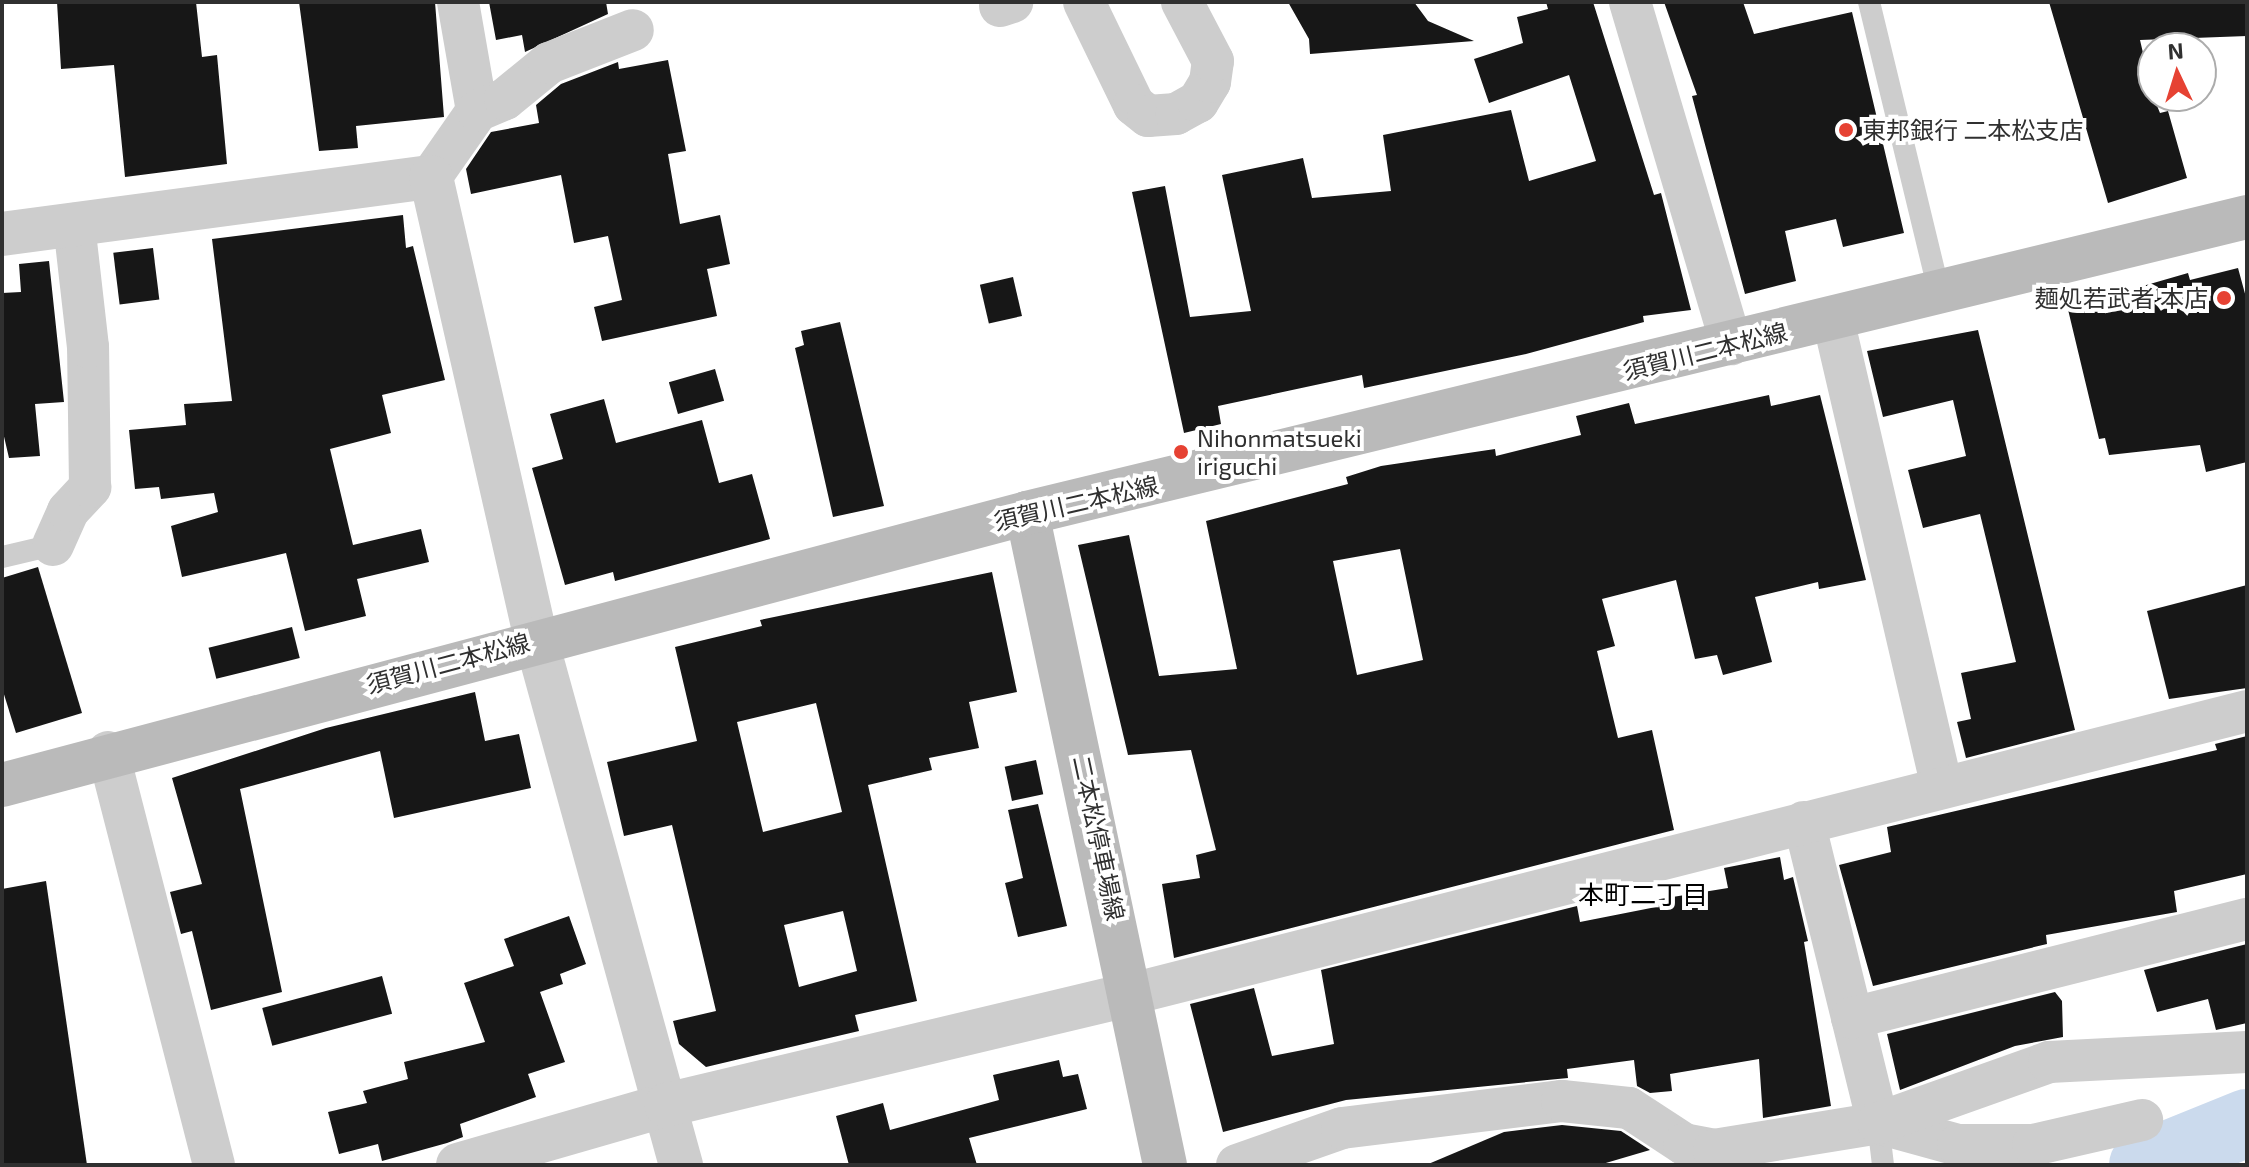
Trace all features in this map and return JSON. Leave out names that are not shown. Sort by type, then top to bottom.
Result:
[{"type":"main road","name":"須賀川二本松線","points":[[2,785],[108,752],[1027,513],[1940,295],[2247,217]]},
{"type":"main road","name":"二本松停車場線","points":[[1027,513],[1165,1165]]},
{"type":"street","points":[[458,2],[477,111]]},
{"type":"street","points":[[1084,2],[1134,105],[1148,116],[1176,114],[1198,102],[1210,82],[1213,61],[1182,2]]},
{"type":"street","points":[[1630,2],[1731,344]]},
{"type":"street","points":[[2,234],[431,177],[477,111],[505,99],[549,63],[633,30]]},
{"type":"street","points":[[431,177],[536,639],[681,1165]]},
{"type":"street","points":[[53,545],[68,511],[90,487],[88,347],[74,224]]},
{"type":"street","points":[[1833,319],[1942,787]]},
{"type":"street","points":[[458,1165],[666,1105],[1131,994],[2247,711]]},
{"type":"street","points":[[108,752],[214,1165]]},
{"type":"street","points":[[1804,822],[1878,1123]]},
{"type":"street","points":[[1852,1018],[2247,919]]},
{"type":"street","points":[[1237,1165],[1342,1128],[1562,1101],[1629,1108],[1700,1150],[1878,1123],[2049,1062],[2247,1052]]},
{"type":"street","points":[[1878,1123],[1958,1145],[2033,1145],[2142,1120]]},
{"type":"lane","points":[[1869,2],[1940,295]]},
{"type":"lane","points":[[2,557],[53,545]]},
{"type":"lane","points":[[1878,1123],[1883,1165]]},
{"type":"building","points":[[57,2],[196,2],[202,57],[217,55],[227,164],[125,177],[114,65],[61,69]]},
{"type":"building","points":[[299,2],[435,2],[444,117],[356,126],[358,148],[319,151]]},
{"type":"building","points":[[489,2],[606,2],[608,14],[525,52],[522,35],[496,40]]},
{"type":"building","points":[[1288,2],[1414,2],[1428,21],[1474,41],[1310,54],[1309,39]]},
{"type":"building","points":[[1546,2],[1593,2],[1654,195],[1661,193],[1691,310],[1643,316],[1644,322],[1526,354],[1364,388],[1362,375],[1218,406],[1221,424],[1184,433],[1132,192],[1165,186],[1190,317],[1251,311],[1222,175],[1303,158],[1312,198],[1391,191],[1383,135],[1511,110],[1529,181],[1596,161],[1569,75],[1489,103],[1474,59],[1523,43],[1517,17],[1548,9]]},
{"type":"building","points":[[1664,2],[1743,2],[1754,34],[1852,12],[1904,233],[1843,247],[1836,219],[1785,231],[1796,281],[1745,294],[1692,96],[1697,95]]},
{"type":"building","points":[[2049,2],[2247,2],[2247,36],[2217,37],[2217,32],[2137,32],[2137,112],[2168,112],[2187,178],[2108,203]]},
{"type":"building","points":[[668,60],[686,151],[668,154],[680,224],[720,215],[730,264],[707,269],[717,316],[602,341],[594,307],[622,300],[608,236],[574,243],[561,175],[471,194],[466,169],[491,132],[539,123],[536,105],[561,84],[618,62],[619,69]]},
{"type":"building","points":[[403,215],[406,248],[413,246],[445,380],[382,395],[391,433],[330,449],[353,545],[421,529],[429,562],[357,579],[366,616],[305,631],[286,553],[182,577],[171,526],[218,512],[214,493],[161,499],[159,487],[135,489],[129,430],[186,425],[184,404],[232,401],[212,239]]},
{"type":"building","points":[[153,248],[159,300],[120,304],[113,253]]},
{"type":"building","points":[[49,261],[64,402],[35,404],[40,456],[9,458],[2,428],[2,293],[21,292],[19,264]]},
{"type":"building","points":[[2238,268],[2247,301],[2247,462],[2206,472],[2200,445],[2109,455],[2105,438],[2099,439],[2065,297],[2096,290],[2098,299],[2188,273],[2190,280]]},
{"type":"building","points":[[1013,277],[1022,316],[989,324],[980,285]]},
{"type":"building","points":[[840,322],[884,506],[833,517],[795,348],[804,345],[801,331]]},
{"type":"building","points":[[1978,330],[2075,730],[1966,758],[1957,722],[1971,719],[1961,673],[2016,662],[1980,514],[1923,528],[1908,470],[1966,456],[1953,400],[1883,417],[1867,351]]},
{"type":"building","points":[[715,369],[724,401],[678,414],[669,382]]},
{"type":"building","points":[[1769,395],[1771,406],[1820,395],[1866,580],[1819,589],[1818,582],[1755,597],[1772,662],[1723,675],[1717,655],[1695,659],[1676,580],[1602,599],[1615,646],[1597,651],[1618,738],[1652,730],[1674,830],[1174,958],[1162,884],[1200,878],[1196,855],[1216,850],[1191,750],[1128,755],[1078,545],[1129,535],[1159,676],[1237,669],[1206,521],[1348,484],[1346,477],[1381,466],[1495,449],[1496,456],[1581,435],[1576,416],[1629,403],[1635,424]],"holes":[[[1400,549],[1423,660],[1357,675],[1333,561]]]},
{"type":"building","points":[[604,399],[616,443],[702,420],[719,483],[752,474],[770,539],[615,581],[613,572],[565,585],[532,468],[563,459],[550,414]]},
{"type":"building","points":[[38,567],[82,713],[16,733],[2,688],[2,578]]},
{"type":"building","points":[[992,572],[1017,692],[969,702],[979,748],[929,758],[932,770],[868,785],[917,1001],[855,1015],[859,1031],[706,1067],[679,1044],[673,1021],[716,1011],[672,825],[624,836],[607,762],[697,741],[675,647],[762,626],[760,620]],"holes":[[[816,703],[842,812],[763,832],[737,722]],[[843,911],[857,971],[799,987],[784,925]]]},
{"type":"building","points":[[2247,585],[2247,688],[2169,699],[2147,611]]},
{"type":"building","points":[[292,627],[300,658],[216,679],[209,648]]},
{"type":"building","points":[[475,692],[485,741],[519,734],[531,788],[394,818],[380,751],[240,789],[282,992],[211,1010],[192,931],[181,934],[170,892],[202,884],[172,778],[326,728]]},
{"type":"building","points":[[2247,736],[2247,874],[2174,891],[2177,912],[2046,935],[2047,944],[1873,986],[1839,865],[1891,852],[1887,827],[2217,750],[2215,744]]},
{"type":"building","points":[[1036,760],[1043,794],[1012,801],[1005,767]]},
{"type":"building","points":[[1038,804],[1067,926],[1018,937],[1005,883],[1023,878],[1008,810]]},
{"type":"building","points":[[1780,857],[1784,880],[1793,877],[1808,941],[1804,942],[1831,1106],[1763,1118],[1759,1059],[1670,1074],[1672,1091],[1650,1093],[1637,1086],[1634,1060],[1567,1069],[1568,1078],[1346,1100],[1223,1132],[1190,1004],[1254,988],[1272,1056],[1334,1044],[1321,970],[1577,906],[1580,922],[1656,907],[1654,900],[1728,888],[1724,868]]},
{"type":"building","points":[[46,881],[87,1165],[2,1165],[2,889]]},
{"type":"building","points":[[569,916],[586,964],[560,974],[563,984],[540,992],[565,1062],[528,1074],[536,1097],[460,1124],[463,1137],[447,1143],[382,1161],[378,1144],[339,1154],[328,1112],[367,1103],[363,1091],[408,1079],[404,1062],[485,1042],[464,983],[514,966],[504,939]]},
{"type":"building","points":[[2247,944],[2247,1023],[2216,1030],[2208,999],[2157,1012],[2144,970]]},
{"type":"building","points":[[382,976],[392,1014],[272,1046],[262,1008]]},
{"type":"building","points":[[2055,992],[2062,1001],[2063,1037],[2015,1046],[1900,1090],[1887,1034]]},
{"type":"building","points":[[1059,1060],[1063,1077],[1078,1074],[1087,1109],[969,1138],[977,1165],[849,1165],[836,1116],[883,1103],[890,1130],[999,1100],[993,1075]]},
{"type":"building","points":[[1562,1125],[1621,1131],[1650,1150],[1599,1165],[1426,1165],[1504,1132]]},
{"type":"waterway","points":[[2143,1165],[2247,1123]]},
{"type":"place","name":"東邦銀行 二本松支店","points":[[1846,130]]},
{"type":"place","name":"麺処若武者 本店","points":[[2224,298]]},
{"type":"place","name":"Nihonmatsueki iriguchi","points":[[1181,452]]},
{"type":"district","name":"本町二丁目","points":[[1643,894]]}]
